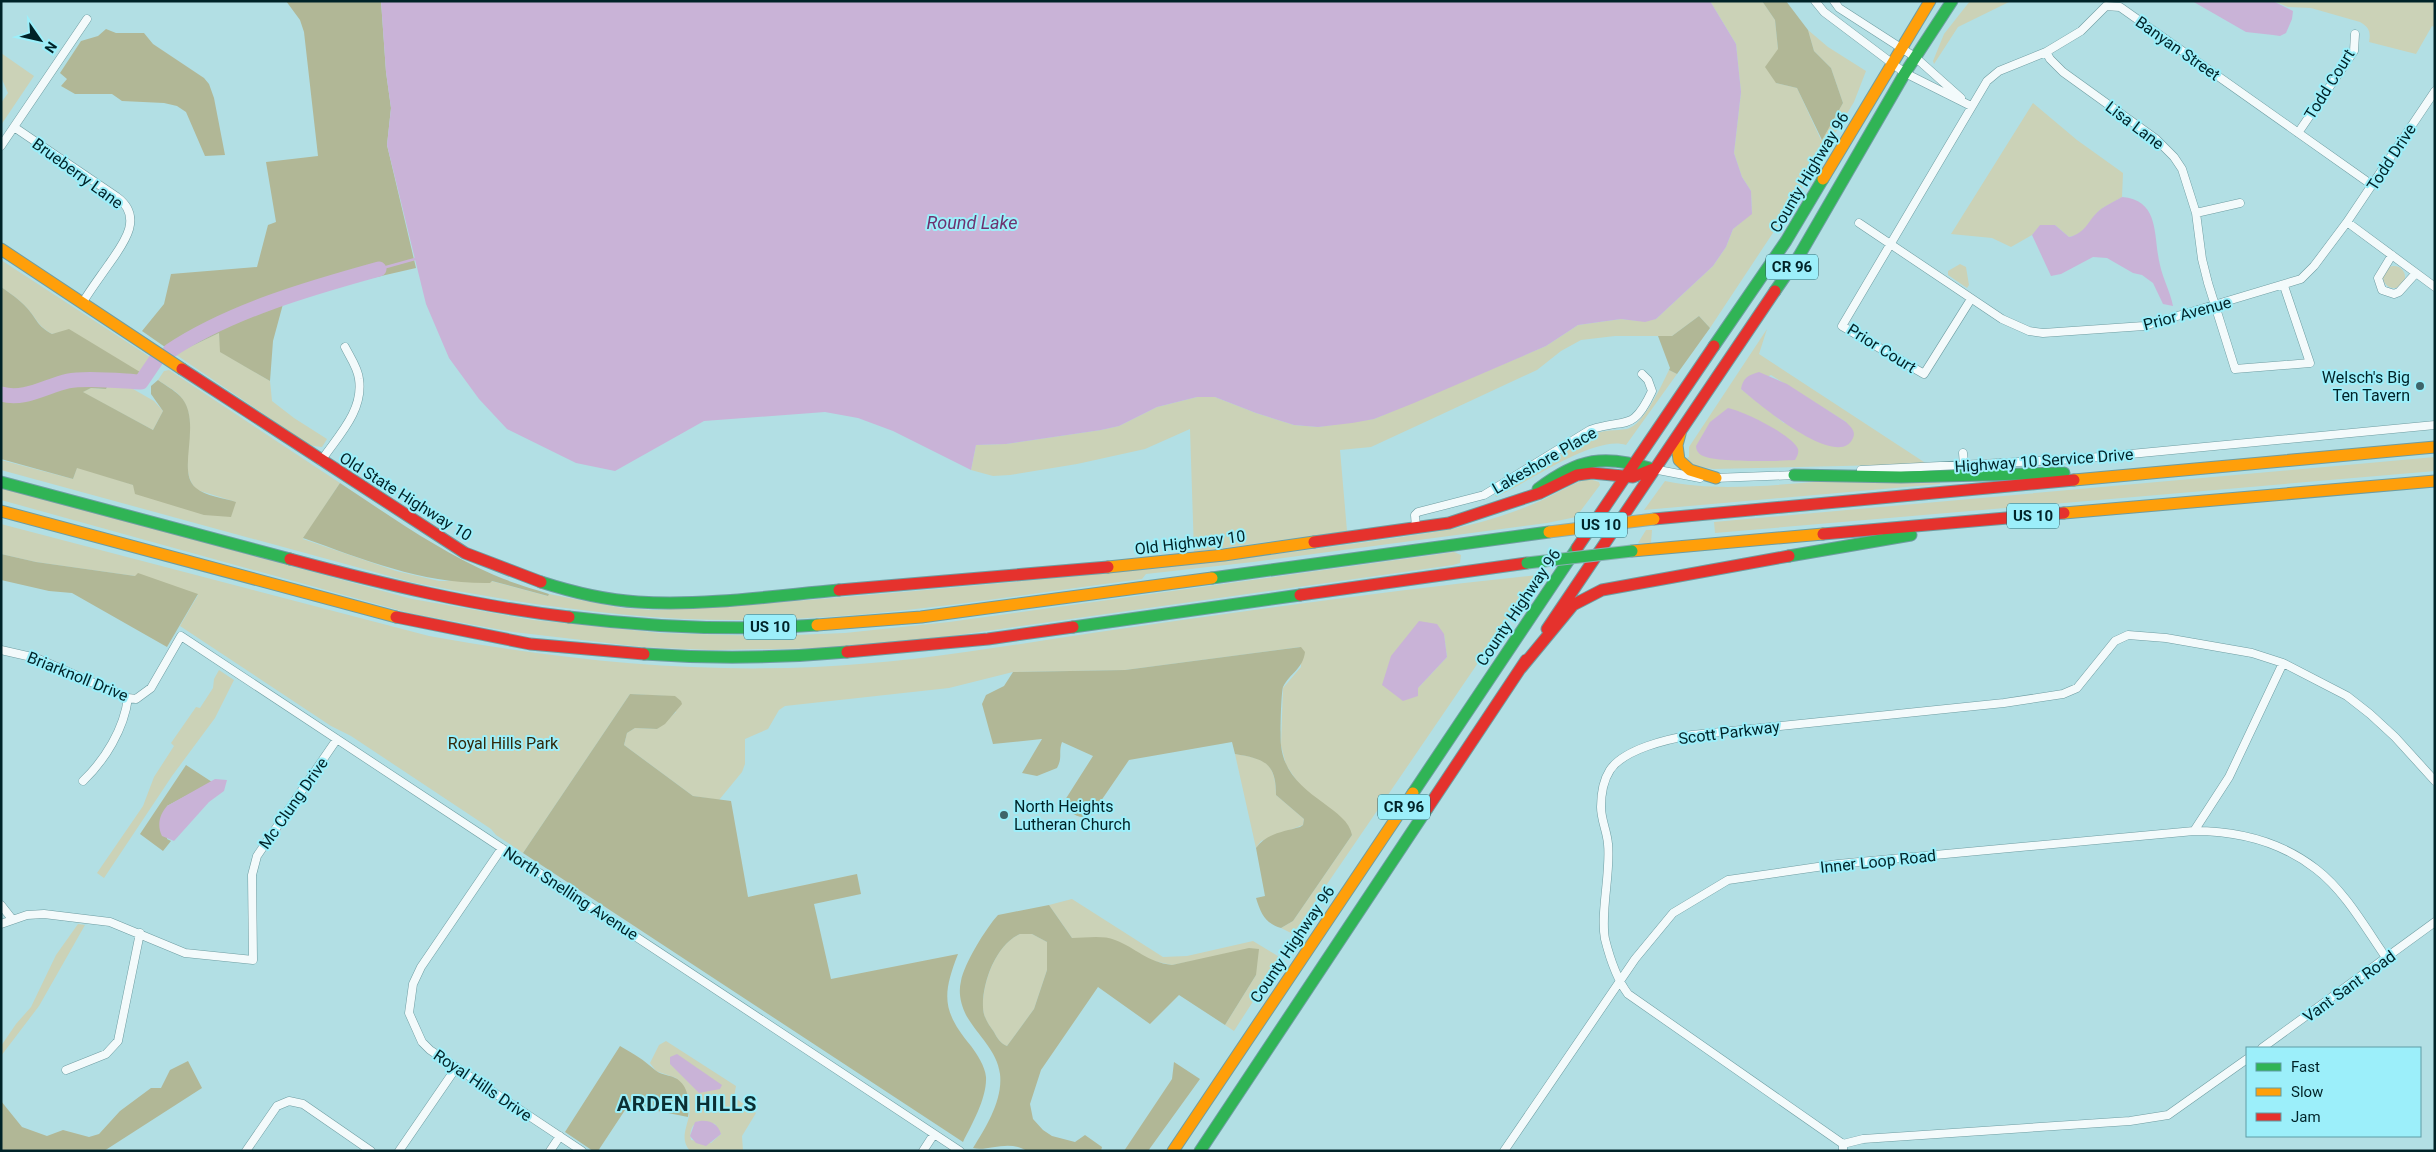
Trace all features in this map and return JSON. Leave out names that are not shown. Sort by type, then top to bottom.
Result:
[{"type":"main road","name":"County Highway 96","points":[[1173,1151],[1634,463],[1786,241],[1900,48],[1930,1]]},
{"type":"main road","name":"CR 96","points":[[1200,1151],[1653,469],[1799,256],[1875,128],[1914,57],[1952,1]]},
{"type":"main road","name":"Old State Highway 10","points":[[1,249],[321,461],[465,553],[520,576],[576,593],[637,602],[669,603],[850,589]]},
{"type":"main road","points":[[1687,421],[1679,437],[1679,461],[1693,472],[1716,478]]},
{"type":"main road","name":"US 10","points":[[1,482],[395,587],[454,600],[510,610],[599,621],[687,627],[804,626],[921,618],[1654,519],[2435,447]]},
{"type":"main road","name":"Old Highway 10","points":[[1529,496],[1552,477],[1582,462],[1608,458],[1653,469]]},
{"type":"main road","name":"Old Highway 10","points":[[850,589],[1142,564],[1416,528],[1449,523],[1482,514],[1541,493],[1560,482],[1583,474],[1602,474],[1624,479],[1638,477],[1653,469]]},
{"type":"main road","points":[[1794,475],[1901,477],[2144,474]]},
{"type":"main road","name":"US 10","points":[[1,512],[415,622],[530,644],[584,650],[689,657],[801,656],[988,639],[1527,563],[1632,551],[2435,481]]},
{"type":"main road","points":[[1520,668],[1573,605],[1602,590],[1995,520]]},
{"type":"street","points":[[1815,1],[1824,12],[1905,73],[1971,106]]},
{"type":"street","points":[[1834,1],[1839,8],[1914,57],[1971,106]]},
{"type":"street","name":"Banyan Street","points":[[1890,244],[1987,81],[1999,71],[2046,52],[2081,31],[2106,6],[2117,6],[2372,185]]},
{"type":"street","points":[[1,146],[87,19]]},
{"type":"street","name":"Todd Court","points":[[2298,133],[2354,51],[2355,34]]},
{"type":"street","name":"Lisa Lane","points":[[2046,52],[2063,72],[2166,147],[2182,169],[2196,213],[2202,259],[2215,305]]},
{"type":"street","name":"Todd Drive","points":[[2347,222],[2435,92]]},
{"type":"street","name":"Brueberry Lane","points":[[14,127],[122,201],[128,210],[130,225],[126,240],[83,302]]},
{"type":"street","points":[[2196,213],[2240,203]]},
{"type":"street","points":[[2347,222],[2435,287]]},
{"type":"street","name":"Prior Avenue","points":[[1860,223],[2009,323],[2029,332],[2043,333],[2144,326],[2284,286],[2307,275],[2347,222]]},
{"type":"street","name":"Prior Court","points":[[1890,244],[1842,326],[1924,374],[1971,299]]},
{"type":"street","points":[[2392,255],[2378,278],[2382,290],[2394,294],[2399,292],[2416,273]]},
{"type":"street","points":[[2215,305],[2235,369],[2310,363],[2284,286]]},
{"type":"street","points":[[321,461],[354,413],[359,397],[359,378],[345,347]]},
{"type":"street","name":"Lakeshore Place","points":[[1416,528],[1415,515],[1418,512],[1484,495],[1590,430],[1608,425],[1627,423],[1634,419],[1652,391],[1648,380],[1642,374]]},
{"type":"street","name":"Highway 10 Service Drive","points":[[1653,469],[1691,477],[1716,478],[1998,464],[2078,459],[2435,425]]},
{"type":"street","points":[[1963,453],[1964,465]]},
{"type":"street","name":"Scott Parkway","points":[[1843,1147],[1628,994],[1619,983],[1605,937],[1608,844],[1601,817],[1602,791],[1608,772],[1614,765],[1644,748],[1670,739],[1692,735],[2004,703],[2063,694],[2077,688],[2115,641],[2128,635],[2166,638],[2252,653],[2283,662]]},
{"type":"street","name":"Briarknoll Drive","points":[[1,650],[36,658],[128,698],[136,699],[151,688],[181,636]]},
{"type":"street","name":"North Snelling Avenue","points":[[181,636],[960,1151]]},
{"type":"street","points":[[2194,831],[2229,778],[2283,662],[2347,696],[2370,714],[2395,736],[2435,781]]},
{"type":"street","points":[[83,781],[97,768],[124,721],[128,698]]},
{"type":"street","name":"Mc Clung Drive","points":[[140,933],[185,953],[253,960],[252,875],[257,856],[337,739]]},
{"type":"street","name":"Inner Loop Road","points":[[1504,1151],[1619,983],[1673,913],[1728,880],[1838,864],[2194,831],[2224,831],[2248,836],[2273,845],[2310,865],[2339,892],[2387,959]]},
{"type":"street","name":"Royal Hills Drive","points":[[502,848],[421,968],[410,995],[409,1013],[422,1042],[456,1068],[582,1151]]},
{"type":"street","points":[[1,905],[12,919]]},
{"type":"street","points":[[1,924],[27,915],[62,916],[110,922],[140,933],[118,1041],[106,1054],[66,1070]]},
{"type":"street","name":"Vant Sant Road","points":[[2263,1047],[2387,959],[2435,922]]},
{"type":"street","points":[[1843,1147],[1863,1139],[2130,1120],[2168,1115],[2246,1060]]},
{"type":"street","points":[[399,1151],[456,1068]]},
{"type":"street","points":[[246,1151],[278,1106],[289,1101],[303,1104],[372,1151]]},
{"type":"street","points":[[923,1151],[934,1134]]},
{"type":"street","points":[[550,1151],[560,1136]]},
{"type":"green space","points":[[286,1],[381,1],[386,72],[391,108],[387,145],[416,268],[307,293],[283,304],[273,341],[270,381],[220,352],[219,333],[175,354],[142,331],[164,304],[171,274],[257,267],[268,225],[276,222],[266,162],[318,156],[304,32],[300,20]]},
{"type":"green space","points":[[1710,1],[1762,1],[1775,20],[1778,49],[1776,83],[1797,88],[1821,140],[1843,103],[1831,68],[1814,51],[1808,30],[1828,47],[1866,71],[1854,102],[1794,201],[1710,328],[1699,316],[1672,336],[1615,336],[1581,340],[1561,351],[1537,370],[1371,447],[1340,450],[1347,531],[1194,552],[1190,429],[1145,449],[1077,464],[993,476],[971,470],[976,445],[1006,444],[1101,430],[1119,426],[1157,407],[1197,397],[1215,397],[1294,425],[1318,427],[1374,419],[1546,346],[1578,325],[1621,319],[1640,321],[1656,319],[1713,266],[1726,247],[1733,229],[1752,213],[1751,191],[1742,177],[1734,153],[1741,92],[1736,44]]},
{"type":"green space","points":[[1762,1],[1786,1],[1808,30],[1814,51],[1831,68],[1843,103],[1822,140],[1797,88],[1776,83],[1765,67],[1778,49],[1775,20]]},
{"type":"green space","points":[[1970,1],[2011,1],[1958,27],[1934,64],[1933,61],[1944,34]]},
{"type":"green space","points":[[2273,1],[2428,1],[2435,3],[2435,27],[2432,26],[2416,54],[2369,42],[2369,30],[2360,22],[2311,8],[2288,7]]},
{"type":"green space","points":[[106,29],[116,33],[144,33],[153,44],[204,78],[209,84],[214,98],[225,155],[205,156],[186,112],[177,106],[164,103],[122,101],[112,94],[75,94],[61,86],[67,79],[60,73],[81,41],[98,36]]},
{"type":"green space","points":[[1,53],[34,76],[1,125],[1,103],[8,93],[1,77]]},
{"type":"green space","points":[[2033,103],[2077,140],[2123,173],[2122,197],[2100,210],[2083,231],[2074,236],[2069,237],[2055,225],[2041,225],[2032,235],[2011,247],[1992,238],[1951,234]]},
{"type":"green space","points":[[1,260],[159,363],[154,373],[148,377],[137,379],[62,332],[52,334],[47,331],[21,302],[1,287]]},
{"type":"green space","points":[[1960,264],[1966,267],[1969,285],[1967,288],[1948,275],[1948,271]]},
{"type":"green space","points":[[2394,266],[2402,269],[2405,277],[2402,285],[2394,288],[2386,285],[2383,277],[2386,269]]},
{"type":"green space","points":[[1,287],[24,305],[47,331],[52,334],[69,329],[140,372],[137,379],[114,374],[106,389],[91,388],[83,392],[153,430],[163,411],[151,394],[151,386],[158,380],[180,396],[187,406],[190,419],[188,470],[190,480],[196,488],[204,493],[236,502],[231,517],[204,515],[135,494],[133,485],[77,468],[73,479],[1,459]]},
{"type":"green space","points":[[1699,316],[1710,328],[1677,374],[1669,370],[1670,368],[1658,336],[1672,336]]},
{"type":"green space","points":[[1767,329],[1759,354],[1927,464],[1713,469],[1691,465],[1687,458],[1689,457],[1689,447]],"holes":[[[1771,375],[1846,422],[1784,423],[1741,389]]]},
{"type":"green space","points":[[219,333],[221,352],[270,381],[272,401],[327,439],[322,447],[313,446],[305,442],[175,354]]},
{"type":"green space","points":[[169,370],[340,483],[303,539],[396,571],[439,581],[491,581],[547,596],[549,594],[622,608],[654,610],[748,605],[1006,583],[1264,556],[1451,529],[1516,511],[1580,482],[1594,480],[1599,482],[1600,485],[1576,517],[1547,523],[1253,562],[1146,574],[1142,579],[945,606],[797,619],[706,620],[663,618],[536,604],[411,582],[1,470],[1,460],[73,479],[77,467],[134,485],[236,502],[197,490],[190,480],[187,457],[190,431],[187,407],[178,394],[158,380],[164,371]]},
{"type":"green space","points":[[1669,370],[1677,374],[1626,445],[1613,444],[1579,453],[1496,497],[1495,495],[1593,435],[1606,431],[1627,429],[1633,426],[1646,413]]},
{"type":"green space","points":[[114,374],[137,379],[133,389],[154,401],[163,411],[153,430],[82,392],[91,388],[106,389]]},
{"type":"green space","points":[[2435,457],[2435,471],[1715,533],[1714,522]]},
{"type":"green space","points":[[1839,480],[1940,480],[1940,484],[1644,510],[1665,481],[1724,487]]},
{"type":"green space","points":[[340,483],[415,532],[474,566],[501,578],[549,594],[548,596],[492,581],[490,583],[465,582],[418,575],[372,562],[303,538]]},
{"type":"green space","points":[[1,487],[412,599],[533,620],[661,633],[768,636],[845,633],[949,622],[1454,552],[1461,555],[1460,563],[1453,565],[951,636],[828,648],[712,650],[642,647],[513,632],[409,613],[1,500]]},
{"type":"green space","name":"Royal Hills Park","points":[[1,524],[429,636],[573,657],[669,666],[718,668],[815,667],[922,658],[1318,601],[1538,575],[1293,934],[1281,928],[1293,921],[1352,835],[1301,787],[1286,765],[1281,745],[1283,688],[1301,667],[1300,647],[1125,670],[1013,672],[949,688],[785,706],[779,710],[768,729],[745,739],[745,764],[742,772],[719,800],[693,796],[624,745],[627,733],[635,728],[657,729],[676,712],[666,696],[630,694],[523,853],[496,835],[491,829],[351,736],[331,726],[180,626],[198,595],[135,576],[36,562],[1,554]],"holes":[[[1444,634],[1447,657],[1418,688]]]},
{"type":"green space","points":[[1646,530],[1652,530],[1651,543],[1638,543]]},
{"type":"green space","points":[[1,554],[36,562],[135,576],[138,573],[198,594],[167,647],[72,593],[49,591],[1,580]]},
{"type":"green space","points":[[1301,647],[1305,652],[1302,663],[1286,682],[1282,691],[1281,745],[1285,762],[1304,788],[1340,815],[1348,825],[1352,835],[1293,921],[1281,928],[1267,921],[1256,898],[1265,896],[1256,848],[1270,836],[1300,827],[1303,825],[1304,819],[1276,795],[1274,776],[1267,764],[1254,758],[1235,754],[1232,742],[1129,760],[1092,814],[1079,817],[1069,809],[1065,800],[1093,756],[1062,742],[1060,761],[1057,768],[1037,776],[1022,773],[1042,739],[993,744],[982,704],[986,695],[1004,686],[1013,672],[1125,670]]},
{"type":"green space","points":[[219,670],[234,680],[215,718],[172,776],[104,878],[97,873],[143,806],[154,777],[174,746],[171,743],[196,707],[200,708],[213,688],[214,679]]},
{"type":"green space","points":[[630,694],[675,696],[681,701],[682,704],[665,724],[657,729],[635,728],[627,733],[624,745],[693,796],[731,801],[748,897],[857,874],[861,894],[814,904],[831,979],[958,954],[947,992],[950,1012],[961,1034],[978,1056],[986,1077],[982,1102],[963,1142],[523,853]]},
{"type":"green space","points":[[1235,754],[1261,760],[1267,764],[1274,775],[1276,795],[1304,819],[1303,825],[1261,841],[1256,848]]},
{"type":"green space","points":[[186,765],[212,782],[167,806],[167,839],[171,841],[163,851],[140,834]]},
{"type":"green space","points":[[1072,899],[1163,957],[1187,956],[1253,941],[1281,958],[1234,1031],[1225,1025],[1256,975],[1256,949],[1172,965],[1149,960],[1100,938],[1072,938],[1049,905]]},
{"type":"green space","points":[[1049,905],[1072,938],[1110,938],[1149,958],[1172,965],[1249,948],[1259,949],[1256,975],[1225,1025],[1179,995],[1150,1024],[1098,987],[1041,1070],[1030,1104],[1033,1119],[1043,1130],[1052,1136],[1075,1142],[1085,1135],[1102,1147],[1101,1151],[1027,1151],[1013,1146],[973,1148],[988,1122],[996,1103],[999,1094],[1000,1074],[991,1050],[964,1011],[960,999],[960,985],[971,956],[998,915]],"holes":[[[1020,934],[1032,934],[1047,942],[1047,970],[1034,1009],[1007,1046],[998,1039],[985,1017],[983,1011],[985,987],[992,965],[1004,946]]]},
{"type":"green space","points":[[78,924],[85,925],[39,1006],[1,1056],[1,1046],[16,1024],[31,1007],[56,955]]},
{"type":"green space","points":[[1020,934],[1032,934],[1047,942],[1047,970],[1034,1009],[1007,1046],[999,1040],[984,1015],[983,998],[988,976],[997,955],[1011,939]]},
{"type":"green space","points":[[666,1041],[736,1086],[734,1097],[756,1113],[742,1136],[743,1151],[690,1151],[685,1139],[690,1108],[688,1099],[676,1078],[656,1071],[650,1063],[659,1045]],"holes":[[[697,1122],[715,1124],[721,1134],[711,1143],[691,1140],[690,1134]]]},
{"type":"green space","points":[[620,1046],[657,1071],[673,1077],[682,1084],[687,1094],[688,1117],[653,1110],[631,1101],[598,1151],[593,1151],[565,1132]]},
{"type":"green space","points":[[188,1061],[202,1088],[104,1151],[1,1151],[1,1101],[22,1127],[47,1136],[63,1130],[89,1137],[99,1134],[120,1111],[151,1088],[161,1088],[170,1070]]},
{"type":"green space","points":[[1174,1062],[1200,1079],[1148,1151],[1124,1151],[1172,1079]]},
{"type":"water","name":"Round Lake","points":[[381,1],[1710,1],[1736,44],[1741,92],[1734,153],[1742,177],[1751,191],[1752,214],[1733,229],[1726,247],[1713,266],[1656,319],[1645,322],[1621,319],[1578,325],[1546,346],[1374,419],[1318,427],[1294,425],[1215,397],[1197,397],[1157,407],[1119,426],[1101,430],[1006,444],[976,445],[971,470],[893,431],[858,418],[825,412],[704,421],[615,471],[576,463],[507,429],[479,399],[449,358],[426,304],[387,145],[391,108],[386,72]]},
{"type":"water","points":[[2192,1],[2273,1],[2293,11],[2292,19],[2286,33],[2280,36],[2246,32]]},
{"type":"water","points":[[2122,197],[2135,200],[2143,205],[2149,213],[2153,222],[2161,270],[2173,306],[2163,304],[2153,283],[2142,275],[2133,273],[2107,258],[2093,257],[2061,274],[2051,276],[2032,235],[2040,225],[2055,225],[2069,237],[2075,235],[2084,229],[2101,209]]},
{"type":"water","points":[[1759,372],[1787,384],[1846,422],[1853,431],[1853,438],[1845,446],[1832,447],[1815,441],[1779,419],[1741,389],[1747,377]]},
{"type":"water","points":[[1728,408],[1755,419],[1787,437],[1798,449],[1795,460],[1732,460],[1708,458],[1700,454],[1696,446],[1710,422]]},
{"type":"water","points":[[1419,621],[1437,624],[1444,634],[1447,657],[1418,688],[1418,696],[1403,701],[1382,685],[1391,656]]},
{"type":"water","points":[[215,779],[227,780],[224,791],[209,802],[174,841],[162,836],[160,821],[162,813],[167,806]]},
{"type":"water","points":[[677,1054],[722,1085],[720,1089],[699,1093],[670,1064],[670,1057]]},
{"type":"water","points":[[695,1122],[713,1123],[721,1134],[706,1146],[696,1143],[690,1136]]},
{"type":"waterway","points":[[379,269],[415,259]]},
{"type":"waterway","points":[[170,351],[193,337],[244,312],[326,284],[379,269]]},
{"type":"waterway","points":[[1,394],[18,396],[76,380],[94,379],[141,382],[156,360]]},
{"type":"traffic: fast","points":[[1775,291],[1799,256],[1905,73],[1952,1]]},
{"type":"traffic: fast","points":[[1714,346],[1786,241],[1823,179]]},
{"type":"traffic: fast","points":[[1538,489],[1566,471],[1592,462],[1620,461],[1653,469]]},
{"type":"traffic: fast","points":[[1794,475],[1901,477],[2064,473]]},
{"type":"traffic: fast","points":[[1,482],[290,559]]},
{"type":"traffic: fast","points":[[1212,578],[1549,532]]},
{"type":"traffic: fast","points":[[1789,556],[1911,535]]},
{"type":"traffic: fast","points":[[1413,793],[1577,548]]},
{"type":"traffic: fast","points":[[1527,563],[1632,551]]},
{"type":"traffic: fast","points":[[541,582],[601,597],[626,601],[663,603],[739,600],[839,590]]},
{"type":"traffic: fast","points":[[1073,627],[1300,595]]},
{"type":"traffic: fast","points":[[569,617],[693,627],[755,628],[817,625]]},
{"type":"traffic: fast","points":[[644,654],[746,657],[797,656],[847,652]]},
{"type":"traffic: fast","points":[[1200,1151],[1427,809]]},
{"type":"traffic: slow","points":[[1823,179],[1930,1]]},
{"type":"traffic: slow","points":[[1,249],[182,369]]},
{"type":"traffic: slow","points":[[1680,434],[1677,445],[1679,460],[1690,470],[1716,478]]},
{"type":"traffic: slow","points":[[2074,480],[2435,447]]},
{"type":"traffic: slow","points":[[2064,513],[2435,481]]},
{"type":"traffic: slow","points":[[1,511],[396,617]]},
{"type":"traffic: slow","points":[[1549,532],[1654,519]]},
{"type":"traffic: slow","points":[[1632,551],[1823,534]]},
{"type":"traffic: slow","points":[[1108,567],[1224,555],[1314,542]]},
{"type":"traffic: slow","points":[[817,625],[921,617],[1212,578]]},
{"type":"traffic: slow","points":[[1173,1151],[1413,793]]},
{"type":"traffic: jam","points":[[1547,629],[1775,291]]},
{"type":"traffic: jam","points":[[1577,548],[1714,346]]},
{"type":"traffic: jam","points":[[182,369],[465,553],[541,582]]},
{"type":"traffic: jam","points":[[1314,542],[1449,523],[1540,493],[1577,475],[1592,473],[1633,477],[1653,469]]},
{"type":"traffic: jam","points":[[1654,519],[2074,480]]},
{"type":"traffic: jam","points":[[1823,534],[2064,513]]},
{"type":"traffic: jam","points":[[1521,668],[1573,605],[1602,590],[1789,556]]},
{"type":"traffic: jam","points":[[290,559],[429,593],[498,607],[569,617]]},
{"type":"traffic: jam","points":[[1300,595],[1527,563]]},
{"type":"traffic: jam","points":[[839,590],[1108,567]]},
{"type":"traffic: jam","points":[[396,617],[530,644],[644,654]]},
{"type":"traffic: jam","points":[[847,652],[988,639],[1073,627]]},
{"type":"traffic: jam","points":[[1427,809],[1526,660]]},
{"type":"place","name":"Welsch's Big Ten Tavern","points":[[2420,386]]},
{"type":"place","name":"North Heights Lutheran Church","points":[[1004,815]]},
{"type":"district","name":"ARDEN HILLS","points":[[687,1104]]}]
